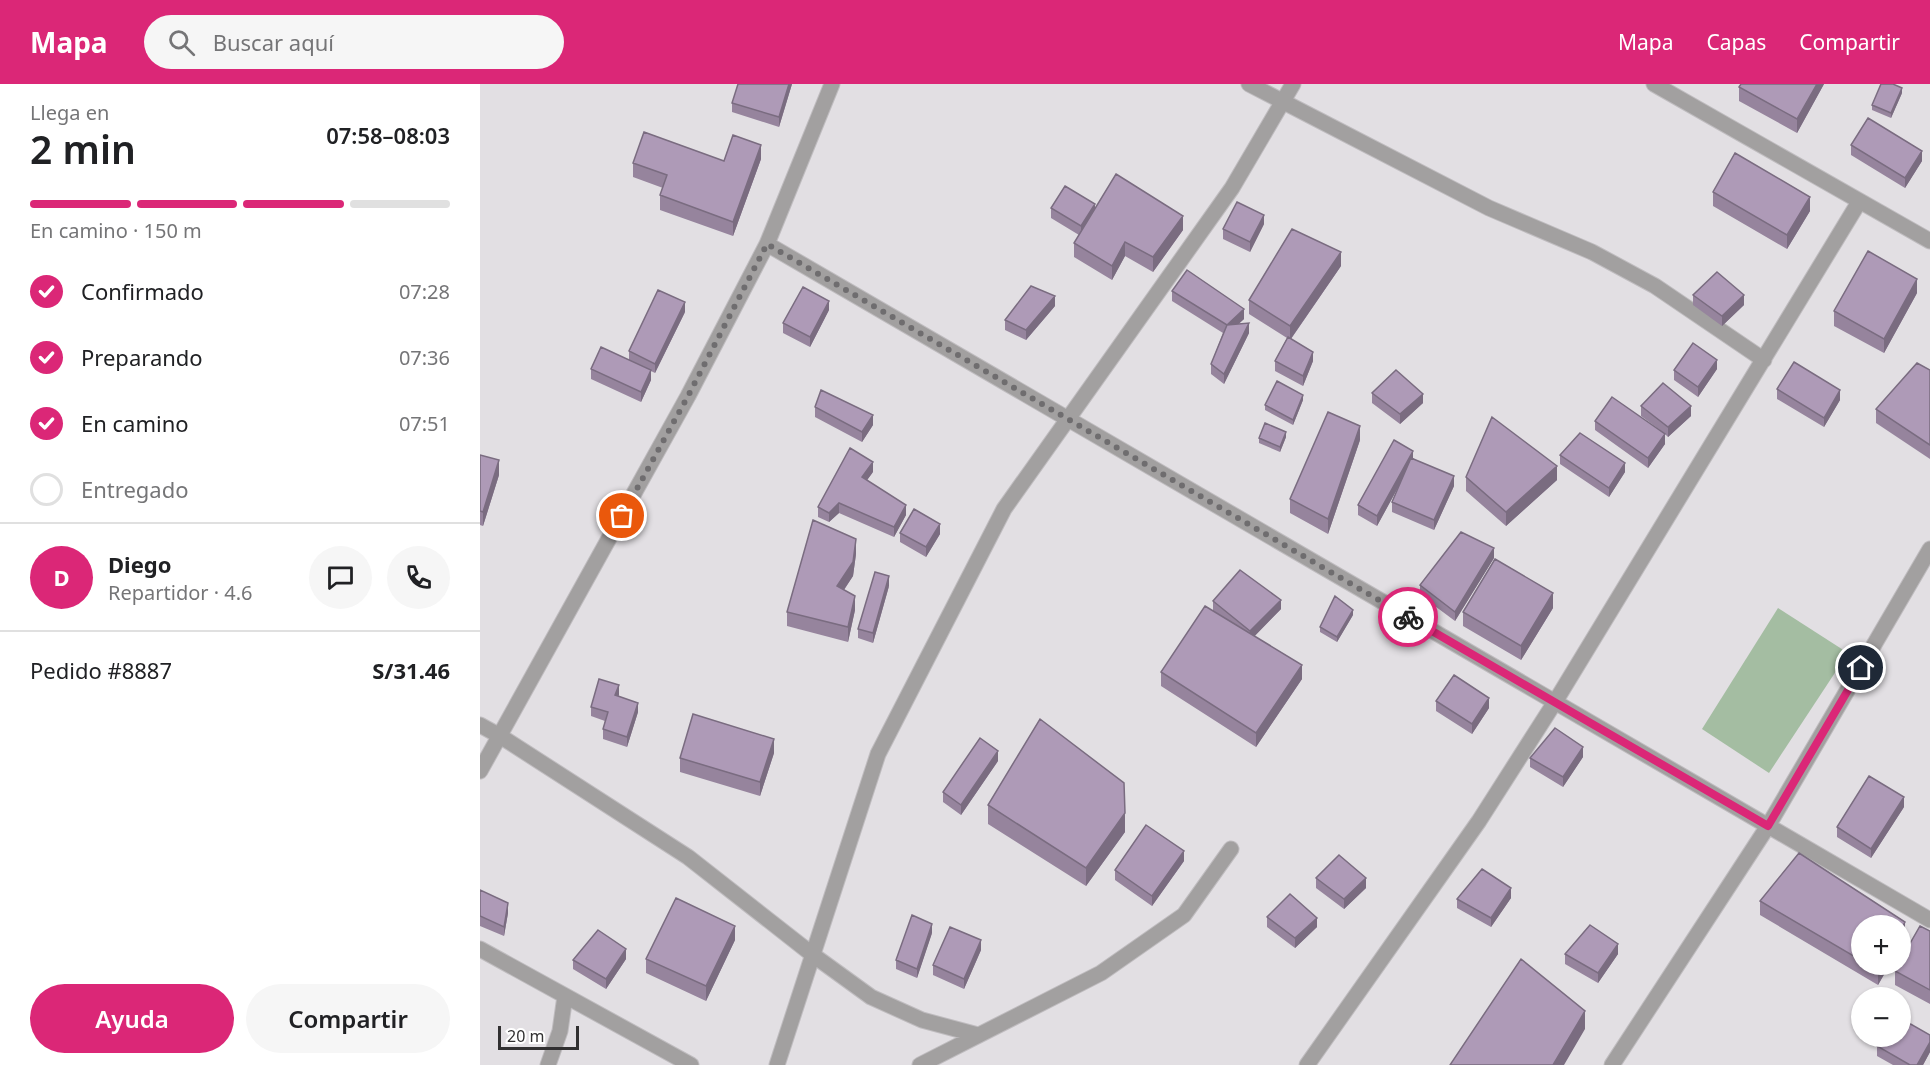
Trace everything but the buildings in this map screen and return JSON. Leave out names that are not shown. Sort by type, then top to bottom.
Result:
[{"type":"street","points":[[480,771],[688,396],[767,244],[832,84]]},
{"type":"street","points":[[1249,84],[1489,208],[1592,252],[1655,286],[1764,360]]},
{"type":"street","points":[[777,1065],[878,754],[1004,508],[1232,188],[1293,84]]},
{"type":"street","points":[[1654,84],[1930,241]]},
{"type":"street","points":[[1307,1065],[1479,821],[1555,702],[1859,202]]},
{"type":"street","points":[[767,244],[1930,920]]},
{"type":"street","points":[[1612,1065],[1768,826],[1930,549]]},
{"type":"street","points":[[480,725],[688,857],[813,955],[871,997],[922,1020],[978,1035]]},
{"type":"street","points":[[920,1065],[1101,974],[1184,915],[1231,849]]},
{"type":"street","points":[[480,949],[691,1065]]},
{"type":"street","points":[[548,1065],[560,1031],[565,996]]},
{"type":"green space","points":[[1778,608],[1848,653],[1769,773],[1702,729]]},
{"type":"way so far","points":[[622,516],[767,244],[1408,617]]},
{"type":"route","points":[[1408,617],[1768,826],[1861,668]]}]
